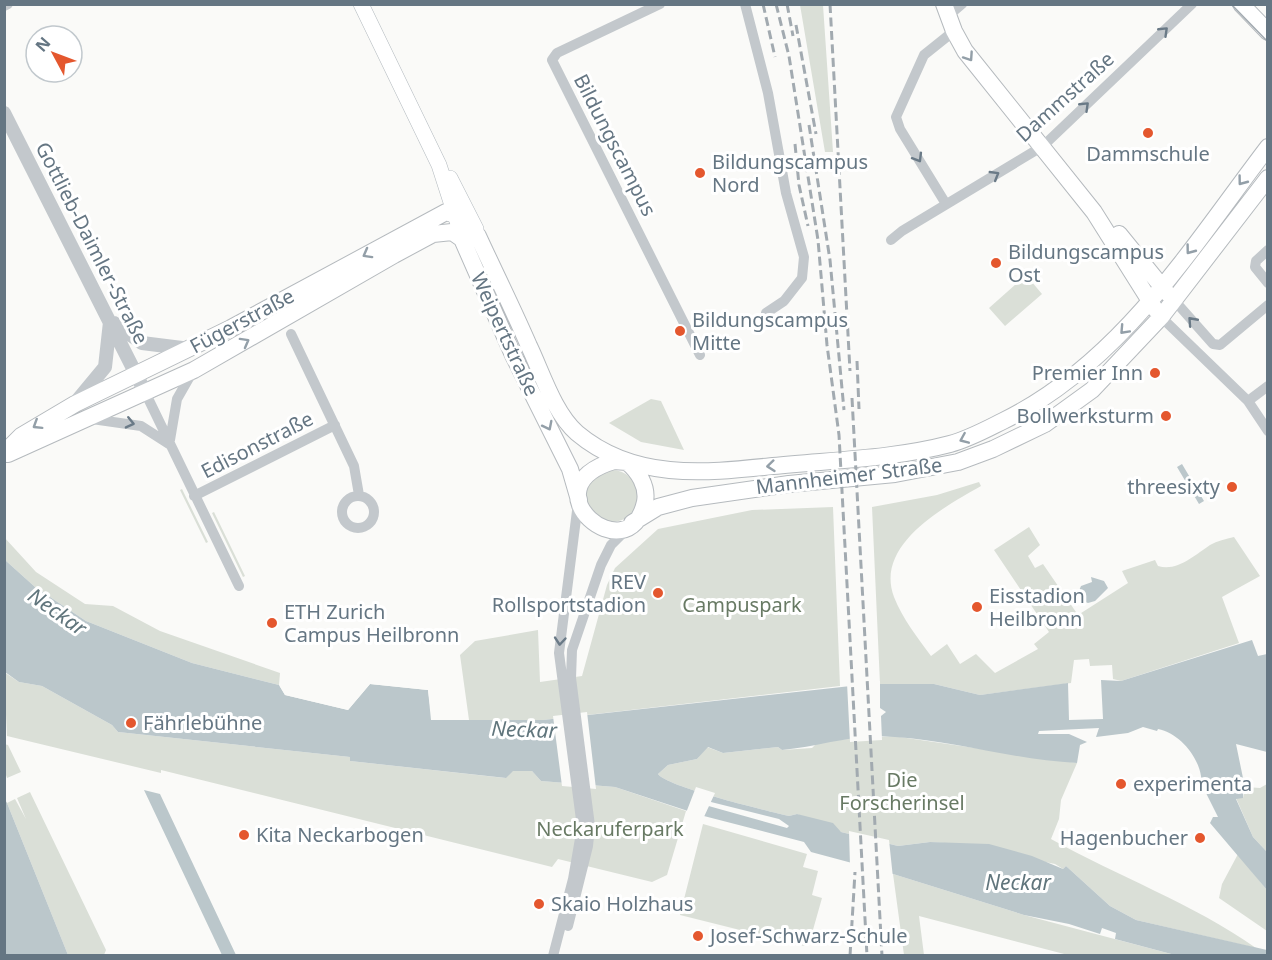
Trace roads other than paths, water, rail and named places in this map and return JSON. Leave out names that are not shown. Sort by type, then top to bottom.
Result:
[{"type":"main road","name":"Weipertstraße","points":[[361,4],[439,165],[454,213]]},
{"type":"main road","points":[[1241,4],[1268,32]]},
{"type":"main road","points":[[948,17],[983,77],[1069,179],[1109,234],[1161,316]]},
{"type":"main road","name":"Mannheimer Straße","points":[[627,462],[653,469],[697,473],[894,456],[953,443],[1023,411],[1052,392],[1107,348],[1150,302],[1268,147]]},
{"type":"main road","name":"Weipertstraße","points":[[439,165],[455,185],[470,238],[513,355],[570,469],[579,500]]},
{"type":"main road","name":"Mannheimer Straße","points":[[632,523],[658,507],[692,498],[789,484],[895,474],[958,462],[1045,424],[1092,390],[1161,316],[1268,178]]},
{"type":"main road","points":[[1069,179],[1174,300]]},
{"type":"main road","name":"Fügerstraße","points":[[4,454],[21,436],[75,404],[190,350],[418,226],[446,212],[454,213]]},
{"type":"main road","points":[[454,213],[469,223],[470,238]]},
{"type":"main road","name":"Fügerstraße","points":[[4,454],[194,370],[268,329],[329,291],[433,234],[452,232],[470,238]]},
{"type":"main road","name":"Weipertstraße","points":[[470,238],[564,416],[577,433],[627,462]]},
{"type":"main road","points":[[1052,392],[1064,411]]},
{"type":"main road","points":[[614,461],[627,462],[638,472],[645,499],[641,513],[632,523],[622,529],[598,527],[589,521],[582,511],[579,500],[580,488],[592,470],[614,461]]},
{"type":"street","name":"Bildungscampus","points":[[660,4],[557,53],[552,60],[700,355]]},
{"type":"street","points":[[745,4],[768,93],[786,193],[804,257],[802,278],[784,302],[766,314]]},
{"type":"street","points":[[946,204],[900,129],[896,117],[924,54],[948,17],[962,4]]},
{"type":"street","name":"Dammstraße","points":[[891,240],[1043,146],[1192,4]]},
{"type":"street","name":"Gottlieb-Daimler-Straße","points":[[4,113],[145,392]]},
{"type":"street","points":[[1268,250],[1256,261],[1255,267],[1268,283]]},
{"type":"street","points":[[1174,300],[1214,344],[1220,345]]},
{"type":"street","points":[[1213,368],[1213,360],[1220,345],[1268,304]]},
{"type":"street","points":[[1161,316],[1248,400],[1268,431]]},
{"type":"street","points":[[110,320],[125,333],[142,343],[190,350]]},
{"type":"street","points":[[75,404],[105,368],[110,320]]},
{"type":"street","name":"Edisonstraße","points":[[291,334],[354,466],[358,495]]},
{"type":"street","points":[[170,444],[170,428],[177,399],[194,370]]},
{"type":"street","points":[[1248,400],[1268,386]]},
{"type":"street","name":"Edisonstraße","points":[[145,392],[239,586]]},
{"type":"street","points":[[86,419],[103,418],[141,426],[170,444]]},
{"type":"street","name":"Edisonstraße","points":[[194,496],[335,425]]},
{"type":"street","points":[[560,956],[586,826],[566,678],[559,653],[579,500]]},
{"type":"street","name":"Mannheimer Straße","points":[[566,678],[572,650],[601,565],[611,545],[632,523]]},
{"type":"street","points":[[553,956],[576,880]]},
{"type":"water","points":[[1182,464],[1204,501],[1199,504],[1177,467]]},
{"type":"water","name":"Neckar","points":[[5,560],[35,587],[86,621],[192,663],[279,685],[285,695],[348,710],[370,684],[428,690],[432,720],[543,720],[869,684],[934,684],[980,695],[1068,683],[1069,720],[1103,719],[1101,680],[1121,681],[1252,640],[1258,656],[1267,654],[1267,752],[1236,744],[1243,778],[1246,777],[1247,781],[1244,782],[1243,798],[1236,799],[1253,837],[1267,852],[1267,890],[1210,823],[1213,817],[1218,817],[1205,791],[1199,792],[1201,776],[1192,753],[1173,735],[1158,729],[1157,731],[1143,727],[1128,733],[1096,737],[1099,728],[1039,731],[1038,734],[1069,734],[1087,742],[1080,745],[1077,763],[1031,758],[940,742],[880,736],[782,750],[778,747],[723,753],[708,747],[697,759],[668,765],[658,774],[698,792],[789,816],[797,814],[833,823],[841,832],[898,846],[930,842],[989,844],[1032,856],[1063,869],[1066,866],[1110,906],[1136,920],[1267,950],[1267,955],[1175,955],[1115,939],[1116,933],[1102,928],[1100,934],[1069,924],[1024,915],[893,874],[811,852],[804,842],[700,815],[615,787],[541,781],[532,771],[513,771],[506,778],[350,761],[350,757],[118,732],[112,725],[42,686],[19,682],[5,672]],"holes":[[[707,801],[779,819],[789,826],[787,828],[705,805]]]},
{"type":"water","points":[[1091,577],[1104,581],[1108,588],[1095,601],[1088,603],[1080,600],[1078,593],[1081,586],[1092,582]]},
{"type":"water","points":[[144,790],[160,794],[236,955],[222,955]]},
{"type":"water","points":[[4,798],[7,803],[68,955],[5,955]]},
{"type":"tram line","points":[[1231,4],[1268,42]]},
{"type":"railway","points":[[763,4],[775,57]]},
{"type":"railway","points":[[776,4],[789,56],[818,240],[827,345],[839,435],[867,956]]},
{"type":"railway","points":[[787,4],[793,36]]},
{"type":"railway","points":[[830,4],[850,371]]},
{"type":"railway","points":[[796,25],[816,134]]},
{"type":"railway","points":[[809,125],[830,260],[844,410]]},
{"type":"railway","points":[[795,144],[799,185],[808,226]]},
{"type":"railway","points":[[857,361],[859,409]]},
{"type":"railway","points":[[852,398],[882,956]]},
{"type":"railway","points":[[850,956],[855,872]]},
{"type":"place","name":"Dammschule","points":[[1148,133]]},
{"type":"place","name":"Bildungscampus Nord","points":[[700,173]]},
{"type":"place","name":"Bildungscampus Ost","points":[[996,263]]},
{"type":"place","name":"Bildungscampus Mitte","points":[[680,331]]},
{"type":"place","name":"Premier Inn","points":[[1155,373]]},
{"type":"place","name":"Bollwerksturm","points":[[1166,416]]},
{"type":"place","name":"threesixty","points":[[1232,487]]},
{"type":"place","name":"REV Rollsportstadion","points":[[658,593]]},
{"type":"place","name":"Eisstadion Heilbronn","points":[[977,607]]},
{"type":"place","name":"ETH Zurich Campus Heilbronn","points":[[272,623]]},
{"type":"place","name":"Fährlebühne","points":[[131,723]]},
{"type":"place","name":"experimenta","points":[[1121,784]]},
{"type":"place","name":"Kita Neckarbogen","points":[[244,835]]},
{"type":"place","name":"Hagenbucher","points":[[1200,838]]},
{"type":"place","name":"Skaio Holzhaus","points":[[539,904]]},
{"type":"place","name":"Josef-Schwarz-Schule","points":[[698,936]]},
{"type":"park label","name":"Campuspark","points":[[742,605]]},
{"type":"park label","name":"Die Forscherinsel","points":[[902,792]]},
{"type":"park label","name":"Neckaruferpark","points":[[610,829]]}]
